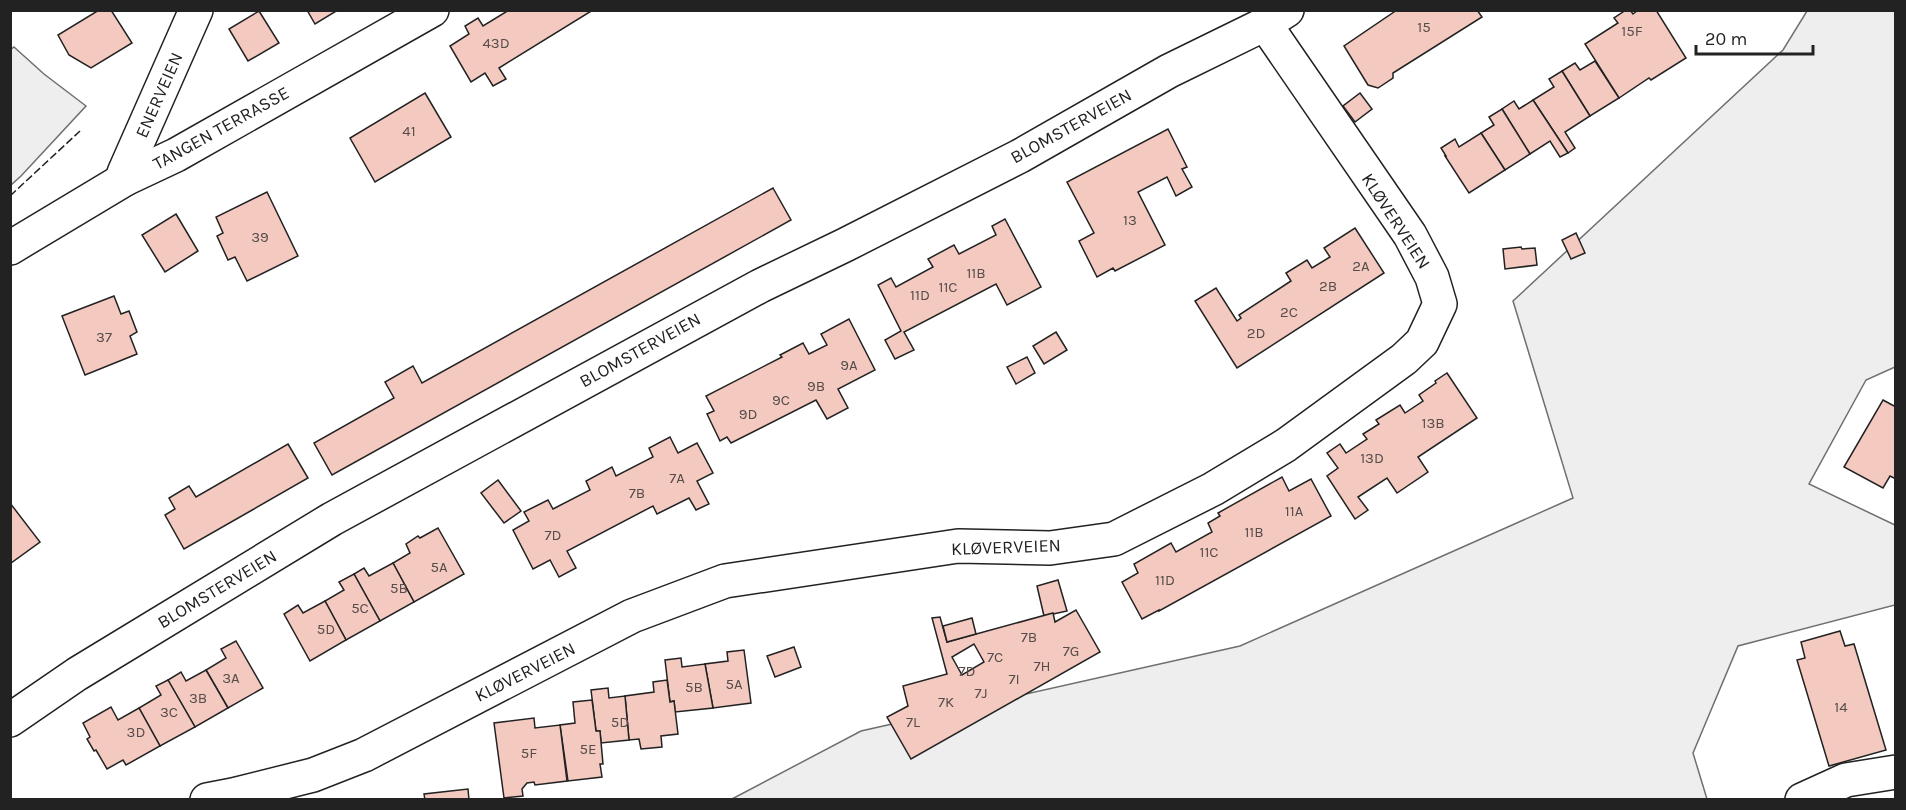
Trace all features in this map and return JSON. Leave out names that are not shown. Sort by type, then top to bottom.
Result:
[{"type":"street","name":"ENERVEIEN","points":[[125,179],[124,173],[196,10]]},
{"type":"street","name":"TANGEN TERRASSE","points":[[10,248],[125,179],[176,155],[432,10]]},
{"type":"street","name":"BLOMSTERVEIEN","points":[[10,720],[77,674],[343,513],[760,286],[1020,156],[1169,71],[1276,17]]},
{"type":"street","name":"KLØVERVEIEN","points":[[207,800],[313,775],[364,755],[632,616],[725,581],[958,546],[1050,548],[1114,539],[1213,489],[1286,445],[1395,365],[1422,342],[1440,304],[1432,277],[1410,235],[1276,17]]},
{"type":"street","points":[[1802,800],[1846,780],[1896,772]]},
{"type":"shaded area","points":[[1807,11],[1895,11],[1895,367],[1866,380],[1809,484],[1895,525],[1895,605],[1738,646],[1693,753],[1707,799],[730,800],[861,731],[1240,646],[1573,498],[1513,301],[1783,50]]},
{"type":"shaded area","points":[[14,47],[44,74],[86,106],[11,185],[10,50]]},
{"type":"building","points":[[99,10],[111,10],[132,43],[91,68],[69,55],[58,35]]},
{"type":"building","points":[[307,10],[338,10],[315,24]]},
{"type":"building","points":[[509,10],[593,10],[499,68],[506,79],[493,86],[485,73],[471,82],[450,46],[469,34],[465,26],[478,18],[483,26]]},
{"type":"building","points":[[1397,10],[1477,10],[1482,17],[1393,73],[1393,78],[1378,88],[1368,85],[1344,46]]},
{"type":"building","points":[[1630,10],[1633,14],[1638,10],[1656,10],[1686,58],[1619,98],[1585,44],[1618,23],[1614,18]]},
{"type":"building","points":[[259,11],[279,43],[248,61],[229,29]]},
{"type":"building","points":[[1595,61],[1619,98],[1590,116],[1562,71],[1575,63],[1580,70]]},
{"type":"building","points":[[1562,71],[1590,116],[1565,132],[1575,148],[1568,153],[1533,100],[1554,87],[1549,79]]},
{"type":"building","points":[[425,93],[451,137],[375,182],[350,138]]},
{"type":"building","points":[[1360,93],[1372,109],[1355,122],[1343,106]]},
{"type":"building","points":[[1533,100],[1568,153],[1560,157],[1550,141],[1530,154],[1502,109],[1514,101],[1519,109]]},
{"type":"building","points":[[1502,109],[1530,154],[1505,170],[1481,133],[1494,125],[1489,117]]},
{"type":"building","points":[[1168,129],[1187,167],[1182,169],[1192,187],[1176,196],[1167,177],[1138,192],[1165,245],[1115,271],[1113,268],[1097,277],[1079,241],[1094,233],[1067,182]]},
{"type":"building","points":[[1481,133],[1505,170],[1469,193],[1441,148],[1455,139],[1459,147]]},
{"type":"building","points":[[773,188],[791,220],[332,475],[314,443],[394,398],[385,382],[413,366],[422,383]]},
{"type":"building","points":[[267,192],[298,256],[247,281],[235,257],[228,260],[217,236],[223,233],[216,217]]},
{"type":"building","points":[[176,214],[198,251],[165,272],[142,235]]},
{"type":"building","points":[[1005,219],[1041,287],[1007,305],[996,284],[904,332],[914,350],[895,359],[885,340],[901,331],[878,285],[891,278],[896,287],[933,267],[928,259],[954,245],[959,254],[996,235],[992,226]]},
{"type":"building","points":[[1355,228],[1384,273],[1237,368],[1195,301],[1216,288],[1237,321],[1241,318],[1239,315],[1291,281],[1286,273],[1307,260],[1312,268],[1330,257],[1324,248]]},
{"type":"building","points":[[1576,233],[1585,253],[1571,259],[1562,240]]},
{"type":"building","points":[[1521,247],[1522,249],[1535,248],[1537,265],[1505,269],[1503,249]]},
{"type":"building","points":[[114,296],[121,314],[129,311],[137,332],[130,336],[137,354],[85,375],[62,316]]},
{"type":"building","points":[[849,319],[875,370],[838,389],[848,408],[827,419],[816,400],[731,443],[727,437],[720,441],[707,414],[714,411],[706,396],[782,357],[780,355],[803,343],[809,354],[827,345],[821,334]]},
{"type":"building","points":[[1056,332],[1067,350],[1044,364],[1033,346]]},
{"type":"building","points":[[1027,357],[1035,373],[1016,384],[1007,367]]},
{"type":"building","points":[[1447,373],[1477,418],[1418,457],[1428,472],[1397,493],[1387,478],[1358,497],[1368,510],[1355,519],[1327,476],[1338,468],[1327,453],[1340,444],[1346,453],[1367,439],[1363,434],[1379,424],[1376,420],[1400,405],[1405,413],[1423,401],[1419,395]]},
{"type":"building","points":[[1883,400],[1896,407],[1896,479],[1890,476],[1883,488],[1844,467]]},
{"type":"building","points":[[670,437],[678,453],[697,443],[713,473],[697,481],[709,504],[696,510],[689,498],[657,514],[653,506],[567,551],[576,568],[559,577],[550,560],[533,569],[513,530],[529,521],[524,512],[548,500],[553,509],[590,490],[586,481],[612,467],[616,476],[653,457],[649,448]]},
{"type":"building","points":[[288,444],[308,478],[184,549],[165,515],[175,509],[169,498],[189,486],[196,497]]},
{"type":"building","points":[[1282,477],[1289,491],[1311,479],[1331,516],[1142,619],[1122,582],[1138,573],[1134,564],[1171,543],[1176,552],[1212,532],[1208,523],[1220,516],[1218,513]]},
{"type":"building","points":[[498,480],[521,511],[504,523],[481,493]]},
{"type":"building","points":[[10,503],[40,542],[11,563],[10,562]]},
{"type":"building","points":[[438,528],[464,574],[414,602],[393,563],[410,553],[406,544]]},
{"type":"building","points":[[393,563],[414,602],[380,621],[354,574],[364,568],[369,576]]},
{"type":"building","points":[[354,574],[380,621],[346,640],[325,601],[344,590],[339,582]]},
{"type":"building","points":[[1058,580],[1067,611],[1044,616],[1037,586]]},
{"type":"building","points":[[325,601],[346,640],[310,661],[284,614],[298,605],[303,613]]},
{"type":"building","points":[[1076,610],[1100,652],[911,759],[887,717],[908,706],[903,686],[947,674],[932,618],[940,617],[947,642],[1053,613],[1055,622]],"holes":[[[974,644],[984,662],[962,675],[952,657]]]},
{"type":"building","points":[[972,618],[976,634],[947,642],[943,626]]},
{"type":"building","points":[[1840,631],[1845,646],[1854,644],[1886,750],[1829,766],[1797,660],[1805,658],[1801,642]]},
{"type":"building","points":[[236,641],[263,688],[228,708],[206,670],[226,658],[221,649]]},
{"type":"building","points":[[794,647],[801,667],[775,677],[767,656]]},
{"type":"building","points":[[744,650],[751,703],[713,708],[705,664],[728,661],[727,652]]},
{"type":"building","points":[[681,658],[682,667],[705,664],[713,708],[675,712],[674,701],[670,702],[665,660]]},
{"type":"building","points":[[206,670],[228,708],[195,727],[168,680],[181,672],[186,681]]},
{"type":"building","points":[[168,680],[195,727],[160,746],[139,708],[161,695],[156,686]]},
{"type":"building","points":[[667,680],[670,702],[674,701],[678,734],[661,736],[662,747],[641,749],[639,739],[629,740],[625,696],[654,692],[653,682]]},
{"type":"building","points":[[608,688],[609,698],[625,696],[629,740],[601,743],[600,731],[596,731],[591,690]]},
{"type":"building","points":[[592,700],[596,731],[600,731],[602,777],[568,781],[560,725],[575,723],[573,702]]},
{"type":"building","points":[[111,707],[118,720],[139,708],[160,746],[126,765],[123,760],[107,769],[87,739],[90,737],[83,723]]},
{"type":"building","points":[[534,718],[535,728],[560,725],[567,781],[535,785],[534,782],[527,783],[522,789],[523,796],[504,798],[494,723]]},
{"type":"building","points":[[468,789],[469,800],[425,800],[424,794]]},
{"type":"fence","points":[[10,196],[80,131]]}]
